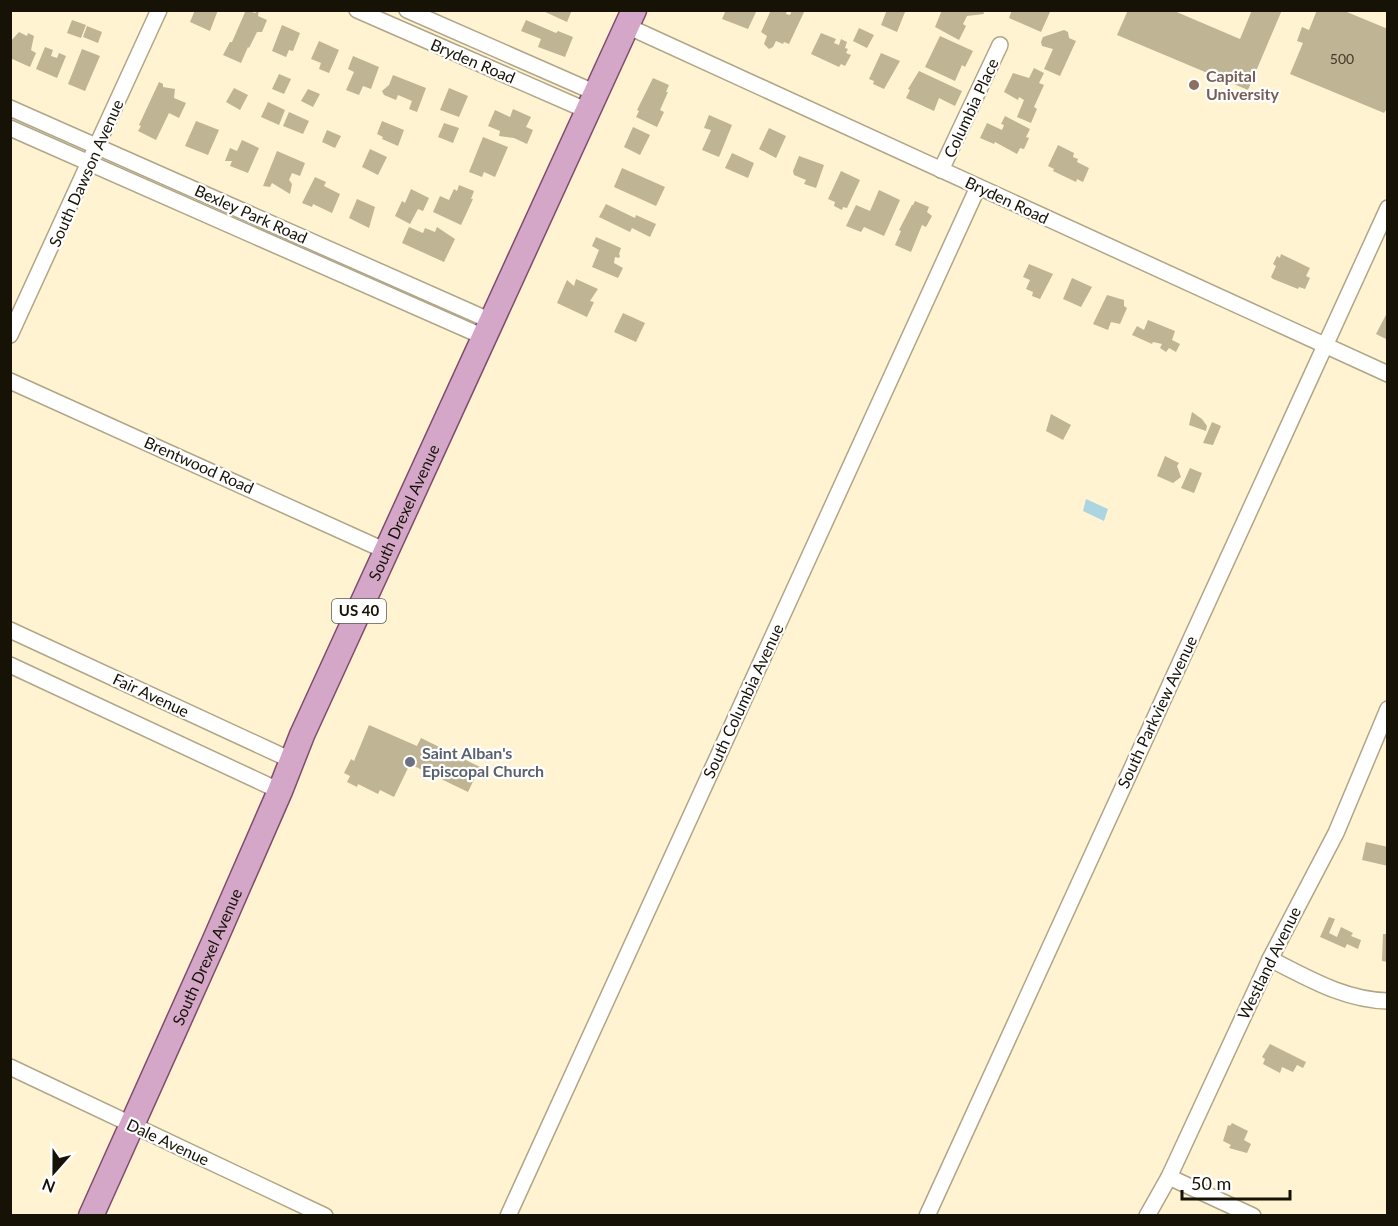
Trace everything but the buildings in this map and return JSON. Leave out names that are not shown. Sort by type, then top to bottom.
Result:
[{"type":"main road","name":"South Drexel Avenue","points":[[91,1215],[280,791],[291,760],[630,18]]},
{"type":"street","name":"South Dawson Avenue","points":[[10,335],[159,10]]},
{"type":"street","name":"Bryden Road","points":[[357,10],[592,102]]},
{"type":"street","name":"Bryden Road","points":[[407,10],[592,102]]},
{"type":"street","name":"Bryden Road","points":[[630,18],[941,170],[1388,374]]},
{"type":"street","name":"Columbia Place","points":[[941,170],[1000,45]]},
{"type":"street","name":"Bexley Park Road","points":[[10,108],[98,146],[488,329]]},
{"type":"street","name":"Bexley Park Road","points":[[10,128],[488,329]]},
{"type":"street","name":"South Columbia Avenue","points":[[508,1215],[978,187]]},
{"type":"street","name":"South Parkview Avenue","points":[[927,1215],[1388,208]]},
{"type":"street","name":"Brentwood Road","points":[[10,381],[386,551]]},
{"type":"street","name":"Fair Avenue","points":[[10,630],[291,760]]},
{"type":"street","name":"Fair Avenue","points":[[10,665],[280,791]]},
{"type":"street","name":"Westland Avenue","points":[[1147,1215],[1169,1177],[1270,959],[1336,833],[1388,709]]},
{"type":"street","points":[[1270,959],[1336,991],[1352,996],[1388,1001]]},
{"type":"street","name":"Dale Avenue","points":[[10,1067],[326,1215]]},
{"type":"street","points":[[1169,1177],[1253,1215]]},
{"type":"water","points":[[1086,499],[1108,509],[1104,521],[1083,511]]},
{"type":"place","name":"Capital University","points":[[1194,85]]},
{"type":"place","name":"Saint Alban's Episcopal Church","points":[[410,762]]}]
